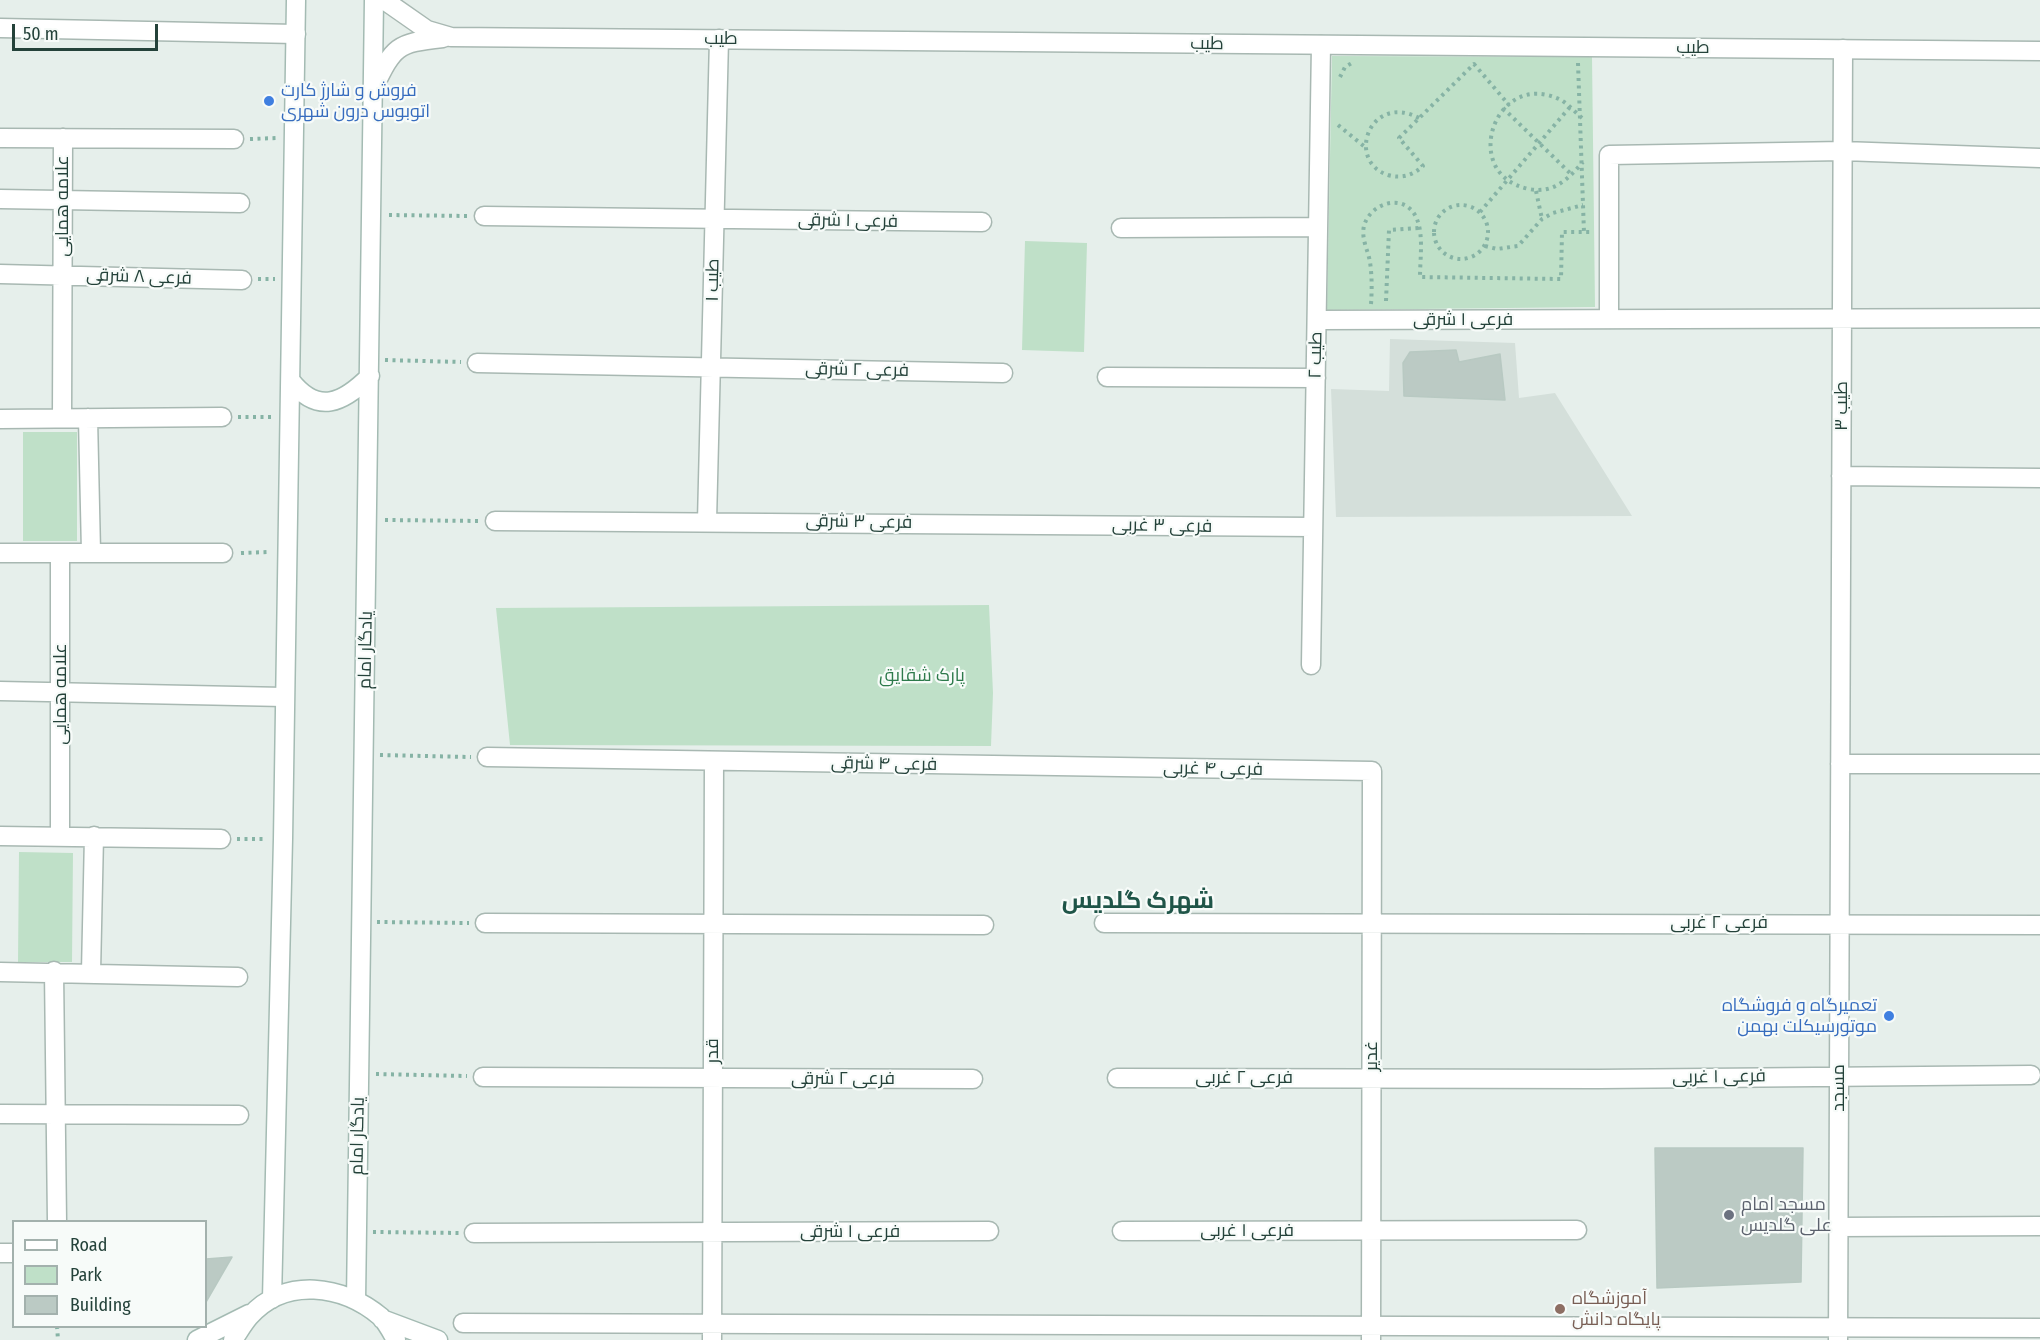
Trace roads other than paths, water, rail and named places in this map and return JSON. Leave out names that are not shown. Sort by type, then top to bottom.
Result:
[{"type":"street","points":[[272,1299],[291,417],[296,0]]},
{"type":"street","name":"یادگار امام","points":[[356,1300],[374,0]]},
{"type":"street","name":"طیب","points":[[384,0],[427,30],[451,37],[2040,51]]},
{"type":"street","points":[[0,28],[296,34]]},
{"type":"street","points":[[373,89],[388,58],[408,41],[451,37]]},
{"type":"street","name":"طیب ۱","points":[[707,520],[719,39]]},
{"type":"street","name":"طیب ۲","points":[[1311,665],[1321,45]]},
{"type":"street","name":"طیب ۳","points":[[1840,764],[1843,49]]},
{"type":"street","points":[[0,138],[234,140]]},
{"type":"street","name":"علامه همایی","points":[[62,418],[63,138]]},
{"type":"street","points":[[2040,158],[1843,151],[1609,155],[1609,319],[2040,318]]},
{"type":"street","points":[[0,200],[240,203]]},
{"type":"street","points":[[484,216],[715,219]]},
{"type":"street","name":"فرعی ۱ شرقی","points":[[715,219],[982,222]]},
{"type":"street","points":[[1121,228],[1318,227]]},
{"type":"street","name":"فرعی ۸ شرقی","points":[[0,274],[242,280]]},
{"type":"street","name":"فرعی ۱ شرقی","points":[[1317,320],[1609,319]]},
{"type":"street","points":[[477,363],[711,368]]},
{"type":"street","points":[[291,381],[303,395],[320,402],[338,401],[351,395],[370,368]]},
{"type":"street","name":"فرعی ۲ شرقی","points":[[711,368],[1003,373]]},
{"type":"street","points":[[1107,377],[1316,378]]},
{"type":"street","points":[[0,420],[222,417]]},
{"type":"street","points":[[88,418],[91,552]]},
{"type":"street","points":[[1841,476],[2040,477]]},
{"type":"street","points":[[495,521],[707,520]]},
{"type":"street","name":"فرعی ۳ شرقی","points":[[707,520],[1010,524]]},
{"type":"street","name":"فرعی ۳ غربی","points":[[1010,524],[1313,528]]},
{"type":"street","points":[[0,553],[223,553]]},
{"type":"street","name":"علامه همایی","points":[[60,553],[60,836]]},
{"type":"street","points":[[0,691],[284,697]]},
{"type":"street","points":[[487,757],[714,761]]},
{"type":"street","name":"فرعی ۴ شرقی","points":[[714,761],[1053,767]]},
{"type":"street","name":"قدر","points":[[712,1332],[714,761]]},
{"type":"street","points":[[1840,764],[2040,764]]},
{"type":"street","name":"مسجد","points":[[1838,1334],[1840,764]]},
{"type":"street","name":"فرعی ۴ غربی","points":[[1053,767],[1372,771]]},
{"type":"street","name":"غدیر","points":[[1371,1333],[1372,771]]},
{"type":"street","points":[[0,836],[222,839]]},
{"type":"street","points":[[91,972],[94,836]]},
{"type":"street","points":[[1104,922],[1372,925]]},
{"type":"street","points":[[485,923],[984,925]]},
{"type":"street","points":[[1839,923],[2040,925]]},
{"type":"street","name":"فرعی ۲ غربی","points":[[1372,925],[1839,923]]},
{"type":"street","points":[[54,971],[57,1220]]},
{"type":"street","points":[[0,972],[54,971],[238,976]]},
{"type":"street","points":[[1839,1076],[2031,1075]]},
{"type":"street","name":"فرعی ۱ غربی","points":[[1372,1078],[1599,1079],[1839,1076]]},
{"type":"street","points":[[483,1077],[712,1078]]},
{"type":"street","name":"فرعی ۲ شرقی","points":[[712,1078],[973,1079]]},
{"type":"street","name":"فرعی ۲ غربی","points":[[1117,1078],[1372,1078]]},
{"type":"street","points":[[0,1114],[239,1115]]},
{"type":"street","points":[[1838,1227],[2040,1226]]},
{"type":"street","points":[[1372,1232],[1577,1230]]},
{"type":"street","name":"فرعی ۱ شرقی","points":[[712,1232],[989,1231]]},
{"type":"street","name":"فرعی ۱ غربی","points":[[1122,1231],[1372,1232]]},
{"type":"street","points":[[474,1233],[712,1232]]},
{"type":"street","points":[[196,1340],[256,1311],[272,1299],[302,1289],[332,1290],[356,1300],[382,1318],[438,1340]]},
{"type":"street","points":[[233,1340],[256,1311]]},
{"type":"street","points":[[382,1318],[396,1340]]},
{"type":"street","points":[[463,1323],[712,1332],[1838,1334],[2040,1328]]},
{"type":"place","name":"فروش و شارژ کارت اتوبوس درون شهری","points":[[269,101]]},
{"type":"place","name":"تعمیرگاه و فروشگاه موتورسیکلت بهمن","points":[[1889,1016]]},
{"type":"place","name":"مسجد امام علی گلدیس","points":[[1729,1215]]},
{"type":"place","name":"آموزشگاه پایگاه دانش","points":[[1560,1309]]},
{"type":"district","name":"شهرک گلدیس","points":[[1138,901]]},
{"type":"park label","name":"پارک شقایق","points":[[922,676]]}]
